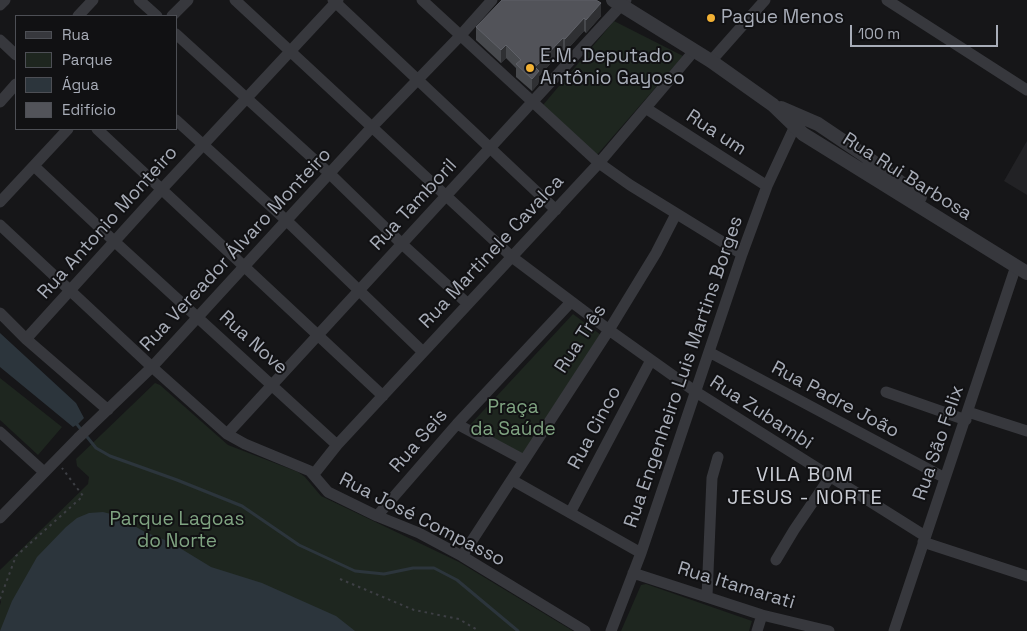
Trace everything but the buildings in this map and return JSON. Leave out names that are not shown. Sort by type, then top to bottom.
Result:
[{"type":"street","points":[[0,5],[5,0]]},
{"type":"street","points":[[79,15],[93,0]]},
{"type":"street","points":[[138,0],[156,15]]},
{"type":"street","points":[[173,15],[188,0]]},
{"type":"street","name":"Rua Zubambi","points":[[236,0],[512,257],[608,330],[696,392],[924,539],[1027,576]]},
{"type":"street","points":[[422,0],[599,163],[630,186],[742,254]]},
{"type":"street","name":"Rua Vereador Álvaro Monteiro","points":[[0,518],[56,460],[152,367],[372,127],[492,0]]},
{"type":"street","points":[[711,61],[765,0]]},
{"type":"street","points":[[887,0],[1027,90]]},
{"type":"street","points":[[335,1],[556,210]]},
{"type":"street","name":"Rua Antonio Monteiro","points":[[26,339],[335,1]]},
{"type":"street","name":"Rua Rui Barbosa","points":[[620,2],[711,61],[773,105],[803,134],[1023,267]]},
{"type":"street","name":"Rua Tamboril","points":[[227,434],[533,102],[620,2]]},
{"type":"street","points":[[178,36],[330,174],[402,244],[468,304]]},
{"type":"street","points":[[0,40],[15,54]]},
{"type":"street","name":"Rua Martinele Cavalca","points":[[314,474],[337,445],[599,163],[647,109],[694,51]]},
{"type":"street","points":[[0,102],[15,85]]},
{"type":"street","name":"Rua Rui Barbosa","points":[[773,105],[818,124],[864,155],[911,191],[1023,267]]},
{"type":"street","name":"Rua um","points":[[647,109],[767,186]]},
{"type":"street","points":[[178,122],[286,221],[423,352]]},
{"type":"street","name":"Rua Engenheiro Luis Martins Borges","points":[[611,631],[641,553],[742,254],[767,186],[795,126]]},
{"type":"street","points":[[0,202],[67,130]]},
{"type":"street","points":[[97,130],[383,396]]},
{"type":"street","name":"Rua Nove","points":[[34,166],[337,445]]},
{"type":"street","name":"Rua Três","points":[[462,556],[608,330],[656,253],[676,214]]},
{"type":"street","points":[[0,225],[152,367]]},
{"type":"street","name":"Rua São Felix","points":[[894,631],[945,478],[1023,267]]},
{"type":"street","name":"Rua Seis","points":[[377,516],[457,424],[571,302]]},
{"type":"street","points":[[0,314],[108,410]]},
{"type":"street","name":"Rua Padre João","points":[[709,352],[747,374],[945,478]]},
{"type":"street","name":"Rua Cinco","points":[[570,513],[651,360]]},
{"type":"street","name":"Rua José Compasso","points":[[152,367],[227,434],[245,444],[314,474],[322,487],[328,492],[377,516],[419,533],[462,556],[585,631]]},
{"type":"street","points":[[886,392],[1027,432]]},
{"type":"street","points":[[457,424],[524,460]]},
{"type":"street","points":[[0,432],[44,472]]},
{"type":"street","points":[[707,596],[712,478],[718,456]]},
{"type":"street","points":[[776,560],[830,477]]},
{"type":"street","points":[[512,480],[641,553]]},
{"type":"street","name":"Rua Itamarati","points":[[633,573],[762,615],[829,631]]},
{"type":"street","points":[[757,631],[762,615]]},
{"type":"path","points":[[0,599],[16,556],[83,496],[56,460]]},
{"type":"path","points":[[340,579],[414,610],[459,619],[479,631]]},
{"type":"shaded area","points":[[1027,141],[1027,195],[1004,181]]},
{"type":"green space","points":[[614,21],[683,56],[596,156],[543,105]]},
{"type":"green space","name":"Praça da Saúde","points":[[573,314],[601,335],[523,456],[469,426]]},
{"type":"green space","points":[[0,378],[62,427],[38,455],[0,420]]},
{"type":"green space","name":"Parque Lagoas do Norte","points":[[155,383],[160,385],[228,445],[298,472],[305,477],[321,496],[459,562],[573,631],[0,631],[0,570],[88,484],[89,477],[77,466],[76,459]]},
{"type":"green space","points":[[646,584],[752,621],[749,631],[621,631],[641,585]]},
{"type":"water","points":[[0,333],[76,403],[84,418],[78,424],[73,427],[0,367]]},
{"type":"water","points":[[103,512],[115,515],[145,532],[170,542],[211,567],[262,583],[336,616],[355,631],[0,631],[12,601],[37,557],[77,518],[89,513]]},
{"type":"waterway","points":[[75,422],[96,448],[110,456],[242,506],[299,545],[355,571],[384,574],[413,568],[434,568],[457,580],[518,631]]},
{"type":"place","name":"Pague Menos","points":[[711,18]]},
{"type":"place","name":"E.M. Deputado Antônio Gayoso","points":[[530,68]]},
{"type":"district","name":"VILA BOM JESUS - NORTE","points":[[805,488]]}]
